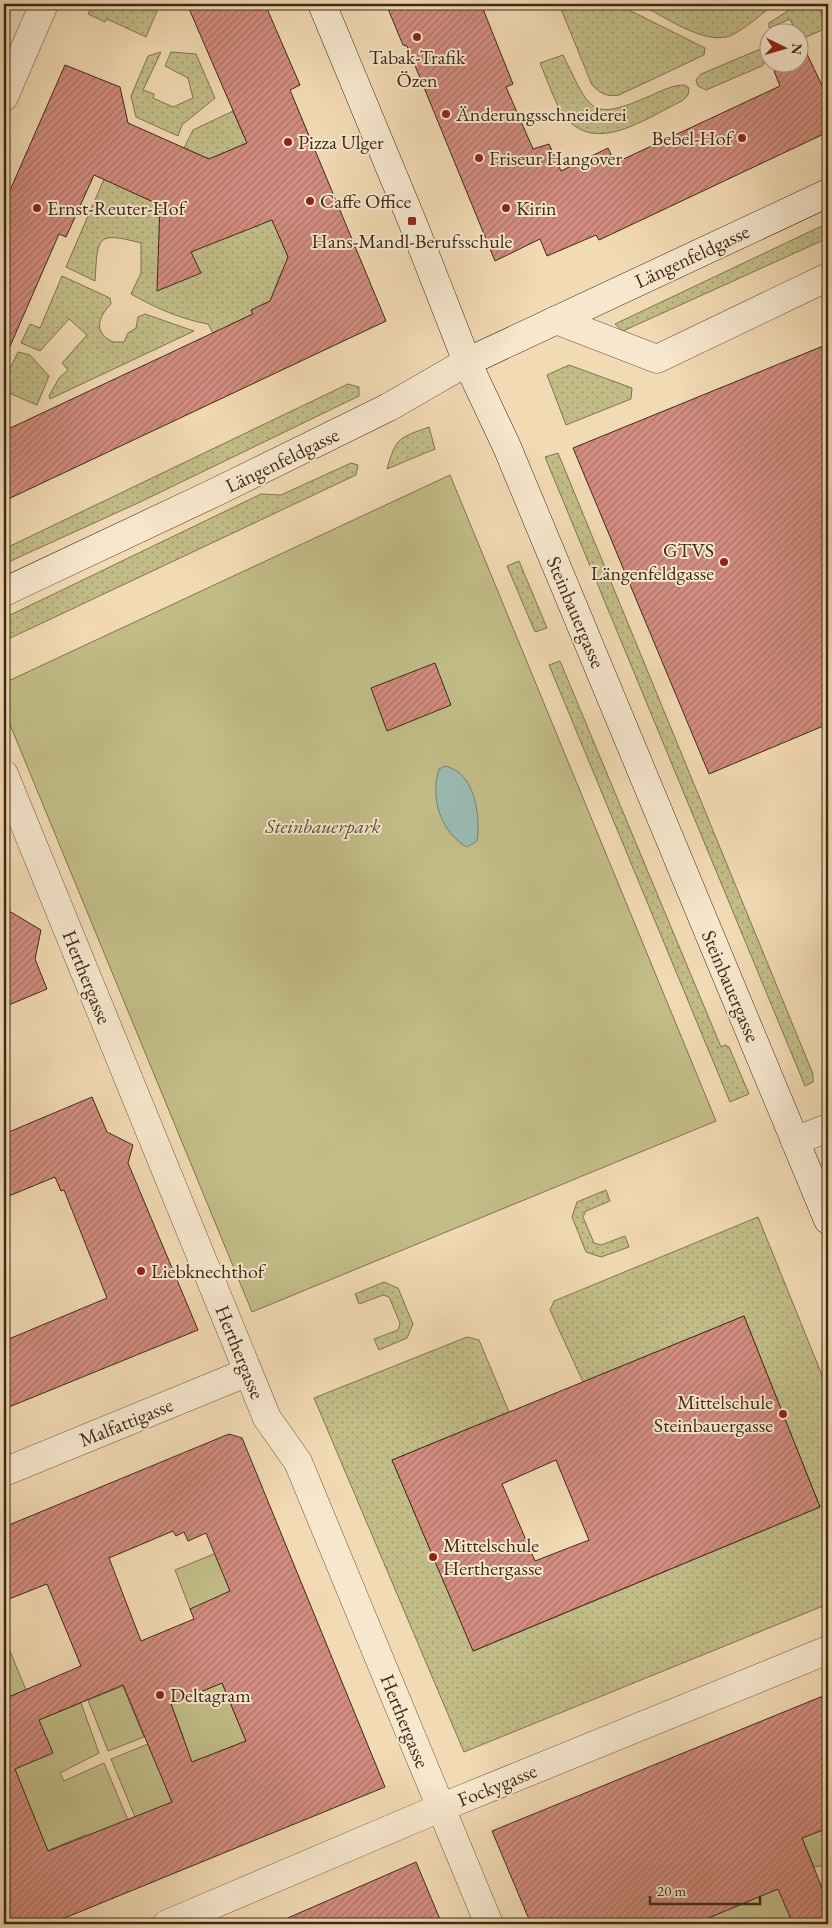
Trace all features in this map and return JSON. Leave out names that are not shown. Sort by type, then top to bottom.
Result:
[{"type":"street","points":[[4,97],[44,4]]},
{"type":"street","name":"Steinbauergasse","points":[[322,4],[412,221],[467,362],[511,456],[828,1220]]},
{"type":"street","name":"Längenfeldgasse","points":[[4,592],[216,492],[389,407],[467,362],[828,193]]},
{"type":"street","points":[[556,320],[657,359],[828,277]]},
{"type":"street","name":"Herthergasse","points":[[4,774],[248,1372],[268,1418],[298,1462],[489,1924]]},
{"type":"street","points":[[795,1141],[828,1128]]},
{"type":"street","name":"Malfattigasse","points":[[4,1472],[248,1372]]},
{"type":"street","name":"Fockygasse","points":[[167,1924],[440,1808],[828,1650]]},
{"type":"green space","points":[[92,4],[160,4],[146,37],[107,19],[105,22],[88,14]]},
{"type":"green space","points":[[559,4],[617,4],[705,48],[704,55],[619,95],[611,96],[604,94],[592,85]]},
{"type":"green space","points":[[642,4],[775,4],[734,34],[724,37],[713,37],[701,35],[677,25]]},
{"type":"green space","points":[[792,4],[820,4],[824,29],[810,35],[810,22],[791,22],[790,19],[783,22],[771,22],[789,10]]},
{"type":"green space","points":[[760,50],[760,67],[706,90],[698,86],[696,80],[701,74]]},
{"type":"green space","points":[[161,52],[143,90],[154,94],[153,98],[173,107],[193,98],[188,78],[165,66],[171,52],[196,54],[215,98],[182,125],[178,136],[136,117],[131,96],[148,56]]},
{"type":"green space","points":[[563,55],[580,89],[587,100],[594,106],[604,109],[615,108],[681,85],[689,88],[688,95],[682,101],[650,118],[616,131],[600,134],[584,131],[570,122],[558,106],[540,63]]},
{"type":"green space","points":[[233,111],[247,143],[209,159],[184,148],[193,130]]},
{"type":"green space","points":[[104,179],[160,205],[160,216],[262,196],[296,275],[282,271],[275,288],[279,297],[251,310],[253,314],[213,333],[208,324],[168,312],[131,294],[141,273],[141,243],[115,238],[107,238],[102,241],[97,255],[95,281],[66,267]]},
{"type":"green space","points":[[828,223],[828,238],[623,331],[615,324]]},
{"type":"green space","points":[[62,276],[110,298],[111,304],[103,314],[100,329],[102,334],[113,342],[124,342],[128,333],[136,328],[138,317],[145,314],[194,331],[50,399],[49,396],[59,378],[68,370],[62,363],[87,335],[69,319],[40,351],[21,343],[30,324],[40,328]]},
{"type":"green space","points":[[18,352],[30,355],[49,376],[37,405],[4,391],[4,381]]},
{"type":"green space","points":[[569,365],[632,388],[631,399],[566,425],[547,375]]},
{"type":"green space","points":[[348,384],[359,387],[359,396],[138,503],[4,564],[4,549]]},
{"type":"green space","points":[[429,427],[435,449],[387,469],[393,450],[400,440]]},
{"type":"green space","points":[[558,453],[813,1074],[813,1082],[805,1086],[545,457]]},
{"type":"green space","points":[[351,463],[358,465],[356,475],[4,641],[4,618],[261,494],[281,495]]},
{"type":"green space","name":"Steinbauerpark","points":[[450,475],[716,1121],[252,1312],[4,710],[4,683]]},
{"type":"green space","points":[[519,561],[547,628],[535,632],[507,566]]},
{"type":"green space","points":[[560,661],[721,1047],[725,1045],[729,1047],[749,1094],[730,1102],[549,665]]},
{"type":"green space","points":[[606,1190],[610,1201],[586,1211],[583,1217],[594,1243],[601,1245],[625,1236],[629,1247],[601,1257],[586,1252],[572,1217],[577,1202]]},
{"type":"green space","points":[[758,1217],[828,1390],[828,1604],[464,1752],[314,1398],[467,1337],[479,1340],[509,1412],[392,1460],[474,1651],[820,1507],[744,1316],[583,1382],[550,1310],[554,1301]]},
{"type":"green space","points":[[384,1282],[398,1288],[413,1324],[407,1338],[379,1350],[374,1339],[398,1330],[400,1323],[389,1297],[383,1295],[359,1304],[355,1294]]},
{"type":"green space","points":[[221,1551],[240,1594],[190,1609],[175,1570]]},
{"type":"green space","points":[[4,1640],[26,1690],[4,1699]]},
{"type":"green space","points":[[222,1683],[246,1741],[161,1774],[173,1806],[135,1817],[111,1759],[148,1744],[152,1753],[184,1739],[171,1704]]},
{"type":"green space","points":[[123,1686],[144,1737],[108,1751],[88,1700]]},
{"type":"green space","points":[[81,1703],[99,1753],[60,1773],[64,1781],[104,1763],[128,1820],[88,1840],[85,1835],[47,1851],[13,1770],[39,1720]]},
{"type":"green space","points":[[828,1828],[828,1865],[814,1867],[802,1838]]},
{"type":"green space","points":[[806,1877],[791,1919],[793,1924],[694,1924]]},
{"type":"water","points":[[445,766],[455,770],[463,777],[474,796],[478,820],[477,841],[467,847],[450,832],[439,813],[436,791],[437,780],[439,769]]},
{"type":"building","points":[[187,4],[265,4],[300,85],[290,90],[386,321],[4,501],[4,431],[253,314],[251,310],[270,301],[288,257],[272,220],[191,252],[201,273],[157,291],[160,205],[94,175],[66,237],[59,234],[4,360],[4,204],[65,65],[120,87],[128,123],[209,159],[247,143]]},
{"type":"building","name":"Bebel-Hof","points":[[386,4],[481,4],[513,84],[506,87],[533,149],[549,144],[561,171],[608,148],[615,163],[780,86],[774,72],[810,72],[810,60],[828,98],[828,132],[599,240],[596,235],[547,256],[540,239],[495,261],[407,46],[403,45]]},
{"type":"building","name":"GTVS Längenfeldgasse","points":[[828,344],[828,724],[709,774],[573,448]]},
{"type":"building","points":[[435,663],[451,705],[387,731],[371,688]]},
{"type":"building","points":[[4,908],[41,930],[35,959],[47,989],[4,1007]]},
{"type":"building","name":"Liebknechthof","points":[[92,1097],[107,1132],[133,1145],[128,1163],[198,1330],[4,1409],[4,1341],[107,1298],[64,1190],[61,1191],[55,1177],[4,1198],[4,1134]]},
{"type":"building","points":[[744,1316],[820,1507],[473,1651],[392,1460]],"holes":[[[556,1460],[589,1540],[535,1561],[502,1484]]]},
{"type":"building","points":[[229,1434],[242,1438],[385,1787],[50,1924],[4,1924],[4,1699],[81,1666],[47,1584],[4,1601],[4,1527]],"holes":[[[173,1531],[176,1536],[184,1532],[188,1541],[206,1533],[230,1591],[190,1609],[194,1619],[141,1641],[109,1558]],[[222,1683],[246,1741],[192,1762],[171,1704]],[[123,1685],[172,1802],[48,1851],[15,1769],[53,1753],[39,1720]]]},
{"type":"building","points":[[828,1694],[828,1828],[802,1838],[828,1903],[828,1924],[793,1924],[778,1889],[694,1924],[531,1924],[492,1831]]},
{"type":"building","points":[[416,1862],[442,1924],[274,1924]]},
{"type":"place","name":"Tabak-Trafik Özen","points":[[417,37]]},
{"type":"place","name":"Änderungsschneiderei","points":[[446,114]]},
{"type":"place","name":"Bebel-Hof","points":[[742,138]]},
{"type":"place","name":"Pizza Ulger","points":[[288,142]]},
{"type":"place","name":"Friseur Hangover","points":[[479,158]]},
{"type":"place","name":"Caffe Office","points":[[310,201]]},
{"type":"place","name":"Ernst-Reuter-Hof","points":[[37,208]]},
{"type":"place","name":"Kirin","points":[[506,208]]},
{"type":"place","name":"Hans-Mandl-Berufsschule","points":[[412,221]]},
{"type":"place","name":"GTVS Längenfeldgasse","points":[[724,562]]},
{"type":"place","name":"Liebknechthof","points":[[141,1271]]},
{"type":"place","name":"Mittelschule Steinbauergasse","points":[[783,1414]]},
{"type":"place","name":"Mittelschule Herthergasse","points":[[433,1557]]},
{"type":"place","name":"Deltagram","points":[[160,1695]]}]
